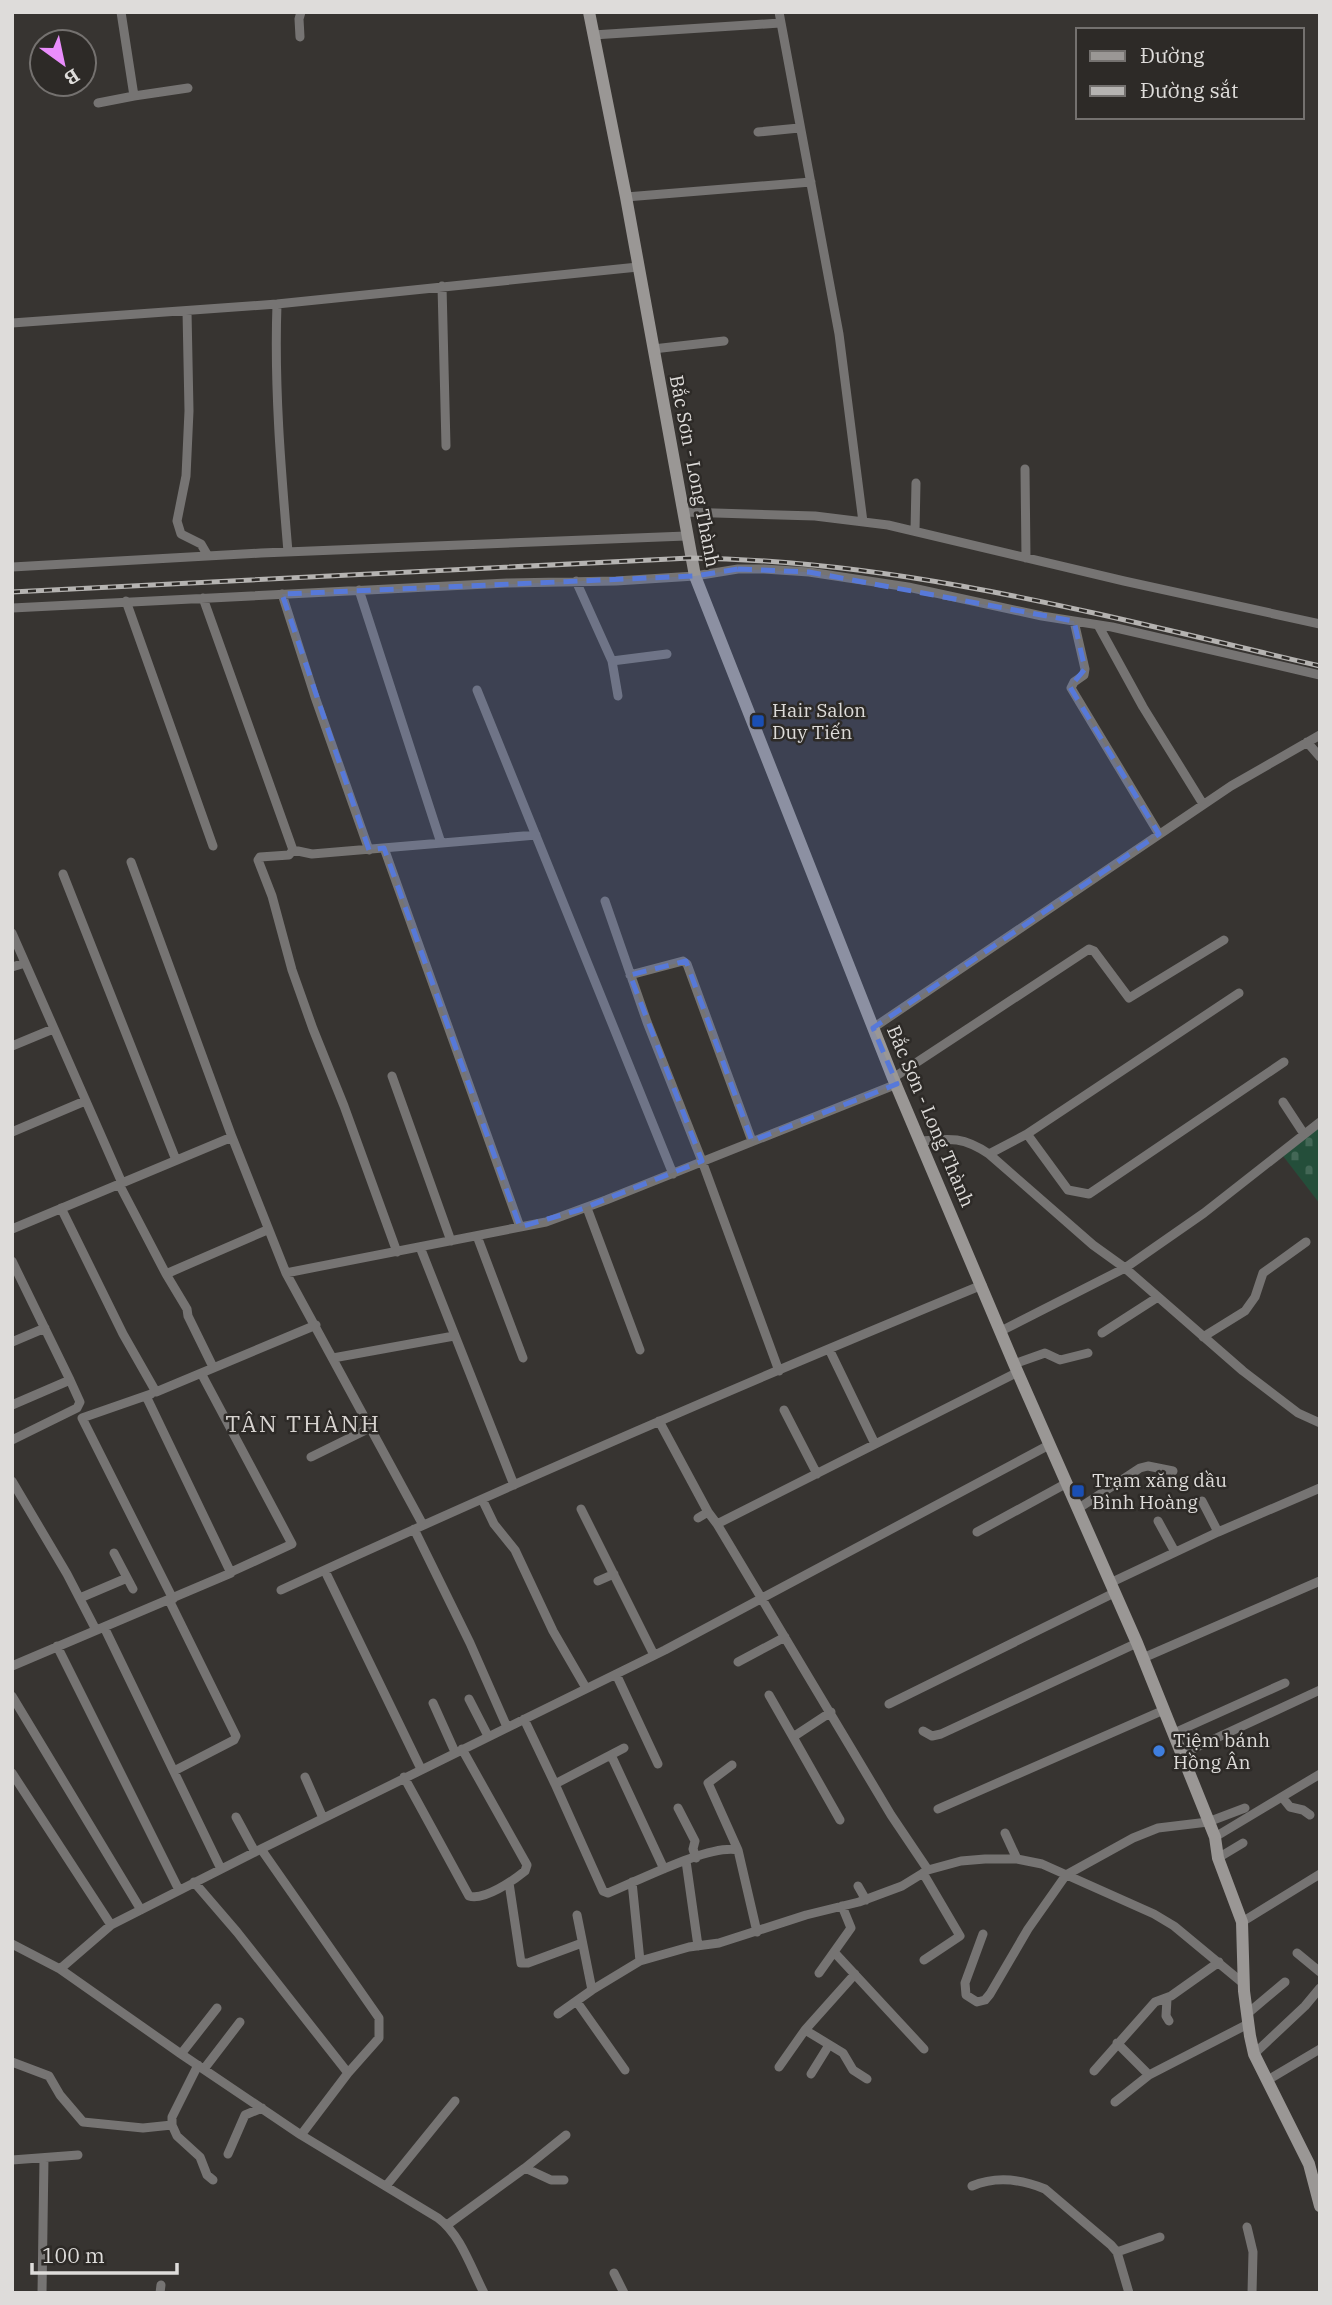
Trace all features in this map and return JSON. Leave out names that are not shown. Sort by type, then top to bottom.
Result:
[{"type":"main road","name":"Bắc Sơn - Long Thành","points":[[589,12],[695,576],[873,1028],[1049,1445],[1137,1643],[1214,1837],[1218,1858],[1242,1922],[1247,2019],[1254,2054],[1315,2161],[1320,2206]]},
{"type":"street","points":[[121,12],[134,96]]},
{"type":"street","points":[[300,37],[301,12]]},
{"type":"street","points":[[779,12],[839,334],[863,522]]},
{"type":"street","points":[[593,36],[780,23]]},
{"type":"street","points":[[98,103],[188,88]]},
{"type":"street","points":[[758,132],[799,128]]},
{"type":"street","points":[[625,197],[811,182]]},
{"type":"street","points":[[12,323],[277,304],[638,267]]},
{"type":"street","points":[[442,286],[446,446]]},
{"type":"street","points":[[277,304],[275,354],[279,454],[288,552]]},
{"type":"street","points":[[187,311],[186,476],[177,521],[181,534],[201,544],[208,556]]},
{"type":"street","points":[[653,349],[723,341]]},
{"type":"street","points":[[1025,469],[1026,558]]},
{"type":"street","points":[[915,531],[916,483]]},
{"type":"street","points":[[683,512],[801,515],[915,531],[1320,624]]},
{"type":"street","points":[[12,567],[288,552],[686,536]]},
{"type":"street","points":[[12,608],[695,576],[738,569],[809,572],[908,587],[1098,625],[1320,675]]},
{"type":"street","points":[[576,582],[612,661],[618,696]]},
{"type":"street","points":[[359,590],[441,843]]},
{"type":"street","points":[[282,594],[369,850]]},
{"type":"street","points":[[203,598],[293,850]]},
{"type":"street","points":[[126,601],[213,846]]},
{"type":"street","points":[[1073,621],[1085,669],[1084,675],[1074,682],[1071,688],[1159,834]]},
{"type":"street","points":[[1098,625],[1143,707],[1203,804]]},
{"type":"street","points":[[612,661],[667,654]]},
{"type":"street","points":[[477,690],[673,1174]]},
{"type":"street","points":[[873,1028],[1203,804],[1320,735]]},
{"type":"street","points":[[1307,743],[1320,757]]},
{"type":"street","points":[[293,850],[312,854],[536,835]]},
{"type":"street","points":[[384,848],[520,1227]]},
{"type":"street","points":[[293,850],[290,855],[260,857],[258,860],[272,896],[305,1006],[397,1252]]},
{"type":"street","points":[[131,862],[267,1230],[286,1273],[370,1427],[419,1527],[507,1727]]},
{"type":"street","points":[[64,874],[176,1160]]},
{"type":"street","points":[[604,901],[779,1371]]},
{"type":"street","points":[[12,933],[120,1184],[187,1309],[213,1367]]},
{"type":"street","points":[[286,1273],[545,1222],[587,1208],[895,1081],[1089,949],[1094,951],[1129,998],[1224,940]]},
{"type":"street","points":[[12,967],[25,963]]},
{"type":"street","points":[[630,975],[673,963],[686,963],[752,1142]]},
{"type":"street","points":[[989,1154],[1027,1134],[1239,993]]},
{"type":"street","points":[[12,1046],[53,1029]]},
{"type":"street","points":[[1027,1134],[1068,1190],[1089,1194],[1284,1062]]},
{"type":"street","points":[[391,1076],[451,1241]]},
{"type":"street","points":[[12,1132],[85,1101]]},
{"type":"street","points":[[1283,1102],[1304,1134]]},
{"type":"street","points":[[1001,1331],[1125,1268],[1204,1213],[1320,1122]]},
{"type":"street","points":[[12,1229],[232,1137]]},
{"type":"street","points":[[921,1141],[957,1138],[974,1143],[1093,1245],[1125,1268],[1203,1337],[1298,1413],[1320,1423]]},
{"type":"street","points":[[61,1208],[123,1334],[156,1392]]},
{"type":"street","points":[[587,1208],[640,1350]]},
{"type":"street","points":[[166,1274],[267,1230]]},
{"type":"street","points":[[477,1236],[523,1358]]},
{"type":"street","points":[[1203,1337],[1245,1311],[1255,1297],[1263,1273],[1306,1242]]},
{"type":"street","points":[[420,1247],[514,1485]]},
{"type":"street","points":[[12,1261],[16,1279],[45,1328],[80,1402],[77,1408],[12,1440]]},
{"type":"street","points":[[281,1590],[659,1421],[982,1285]]},
{"type":"street","points":[[1102,1333],[1158,1297]]},
{"type":"street","points":[[82,1418],[146,1396],[316,1325]]},
{"type":"street","points":[[12,1342],[45,1328]]},
{"type":"street","points":[[333,1358],[454,1336]]},
{"type":"street","points":[[829,1349],[875,1444]]},
{"type":"street","points":[[717,1524],[875,1444],[1045,1353],[1060,1360],[1088,1353]]},
{"type":"street","points":[[12,1666],[171,1600],[292,1544],[201,1373]]},
{"type":"street","points":[[12,1405],[70,1380]]},
{"type":"street","points":[[146,1396],[231,1572]]},
{"type":"street","points":[[77,1408],[236,1736],[234,1740],[174,1772]]},
{"type":"street","points":[[785,1410],[817,1474]]},
{"type":"street","points":[[659,1421],[708,1512],[831,1712],[925,1871],[960,1936],[924,1960]]},
{"type":"street","points":[[311,1457],[370,1427]]},
{"type":"street","points":[[60,1969],[111,1925],[654,1655],[1049,1445]]},
{"type":"street","points":[[1079,1508],[1140,1468],[1148,1466],[1173,1471]]},
{"type":"street","points":[[12,1480],[100,1628],[221,1868]]},
{"type":"street","points":[[977,1532],[1067,1483]]},
{"type":"street","points":[[889,1704],[1112,1588],[1175,1552],[1320,1488]]},
{"type":"street","points":[[482,1499],[494,1524],[515,1550],[553,1631],[586,1688]]},
{"type":"street","points":[[1202,1501],[1218,1532]]},
{"type":"street","points":[[581,1509],[654,1655]]},
{"type":"street","points":[[698,1518],[708,1512]]},
{"type":"street","points":[[1158,1521],[1175,1552]]},
{"type":"street","points":[[114,1553],[132,1589]]},
{"type":"street","points":[[325,1571],[421,1769]]},
{"type":"street","points":[[598,1581],[614,1574]]},
{"type":"street","points":[[80,1598],[127,1578]]},
{"type":"street","points":[[1143,1658],[1320,1581]]},
{"type":"street","points":[[738,1662],[785,1637]]},
{"type":"street","points":[[923,1731],[932,1736],[941,1734],[1137,1643]]},
{"type":"street","points":[[57,1646],[179,1890]]},
{"type":"street","points":[[615,1674],[658,1764]]},
{"type":"street","points":[[1174,1733],[1284,1683]]},
{"type":"street","points":[[1182,1754],[1320,1690]]},
{"type":"street","points":[[769,1695],[840,1820]]},
{"type":"street","points":[[12,1696],[141,1910]]},
{"type":"street","points":[[469,1699],[488,1736]]},
{"type":"street","points":[[404,1777],[470,1896],[478,1897],[509,1883],[526,1871],[527,1865],[458,1751],[433,1703]]},
{"type":"street","points":[[938,1809],[1164,1710]]},
{"type":"street","points":[[793,1737],[831,1712]]},
{"type":"street","points":[[524,1718],[603,1891],[608,1893],[686,1861],[725,1850],[738,1850]]},
{"type":"street","points":[[555,1784],[624,1748]]},
{"type":"street","points":[[611,1755],[664,1869]]},
{"type":"street","points":[[732,1765],[708,1783],[738,1850],[757,1933]]},
{"type":"street","points":[[12,1773],[111,1925]]},
{"type":"street","points":[[1214,1837],[1320,1774]]},
{"type":"street","points":[[305,1777],[323,1818]]},
{"type":"street","points":[[1282,1797],[1290,1807],[1310,1815]]},
{"type":"street","points":[[678,1808],[695,1841],[693,1849],[696,1858]]},
{"type":"street","points":[[983,1934],[965,1983],[966,1995],[977,2002],[985,2000],[990,1994],[1028,1929],[1066,1875],[1158,1828],[1208,1822],[1245,1808]]},
{"type":"street","points":[[236,1817],[379,2018],[379,2038],[348,2073],[301,2135]]},
{"type":"street","points":[[1005,1833],[1017,1859]]},
{"type":"street","points":[[1218,1858],[1243,1843]]},
{"type":"street","points":[[558,2014],[640,1961],[757,1933],[866,1900],[902,1885],[925,1871],[961,1861],[1017,1859],[1042,1864],[1154,1914],[1174,1926],[1244,1984]]},
{"type":"street","points":[[686,1861],[698,1946]]},
{"type":"street","points":[[1242,1922],[1320,1874]]},
{"type":"street","points":[[194,1882],[348,2073]]},
{"type":"street","points":[[632,1882],[640,1961]]},
{"type":"street","points":[[509,1883],[521,1963],[528,1963],[582,1943]]},
{"type":"street","points":[[858,1886],[866,1900]]},
{"type":"street","points":[[820,1973],[851,1928],[842,1906]]},
{"type":"street","points":[[577,1914],[592,1990]]},
{"type":"street","points":[[12,1944],[60,1969],[301,2135],[447,2225],[484,2293]]},
{"type":"street","points":[[834,1952],[924,2049]]},
{"type":"street","points":[[1297,1953],[1320,1972]]},
{"type":"street","points":[[1094,2071],[1154,2002],[1167,1999],[1219,1962]]},
{"type":"street","points":[[779,2067],[805,2029],[855,1974]]},
{"type":"street","points":[[1115,2102],[1149,2075],[1247,2019],[1285,1982]]},
{"type":"street","points":[[1254,2054],[1305,2006],[1320,1988]]},
{"type":"street","points":[[1167,1999],[1166,2016],[1169,2021]]},
{"type":"street","points":[[577,2002],[625,2070]]},
{"type":"street","points":[[181,2054],[217,2008]]},
{"type":"street","points":[[213,2180],[206,2175],[200,2157],[177,2136],[172,2117],[201,2067],[240,2022]]},
{"type":"street","points":[[805,2029],[843,2053],[856,2073],[867,2079]]},
{"type":"street","points":[[1117,2043],[1149,2075]]},
{"type":"street","points":[[811,2074],[830,2045]]},
{"type":"street","points":[[1268,2080],[1320,2049]]},
{"type":"street","points":[[12,2062],[43,2072],[49,2077],[83,2122],[143,2128],[172,2125]]},
{"type":"street","points":[[386,2186],[455,2101]]},
{"type":"street","points":[[229,2154],[245,2115],[262,2108]]},
{"type":"street","points":[[447,2225],[566,2135]]},
{"type":"street","points":[[12,2160],[78,2155]]},
{"type":"street","points":[[42,2293],[44,2158]]},
{"type":"street","points":[[525,2168],[551,2180],[564,2180]]},
{"type":"street","points":[[972,2186],[1000,2179],[1045,2189],[1117,2252],[1129,2293]]},
{"type":"street","points":[[1248,2227],[1253,2252],[1252,2293]]},
{"type":"street","points":[[1117,2252],[1160,2237]]},
{"type":"street","points":[[614,2273],[624,2293]]},
{"type":"highlighted area","points":[[738,569],[809,572],[1074,621],[1085,669],[1070,687],[1159,834],[873,1028],[897,1084],[752,1141],[686,961],[630,975],[702,1161],[579,1210],[520,1227],[384,848],[369,850],[282,594],[695,576]]},
{"type":"green space","points":[[1320,1124],[1320,1204],[1280,1152]]},
{"type":"railway","points":[[12,592],[690,558],[770,561],[929,580],[1008,595],[1320,666]]},
{"type":"place","name":"Hair Salon Duy Tiến","points":[[758,721]]},
{"type":"place","name":"Trạm xăng dầu Bình Hoàng","points":[[1078,1491]]},
{"type":"place","name":"Tiệm bánh Hồng Ân","points":[[1159,1751]]},
{"type":"district","name":"TÂN THÀNH","points":[[303,1424]]}]
